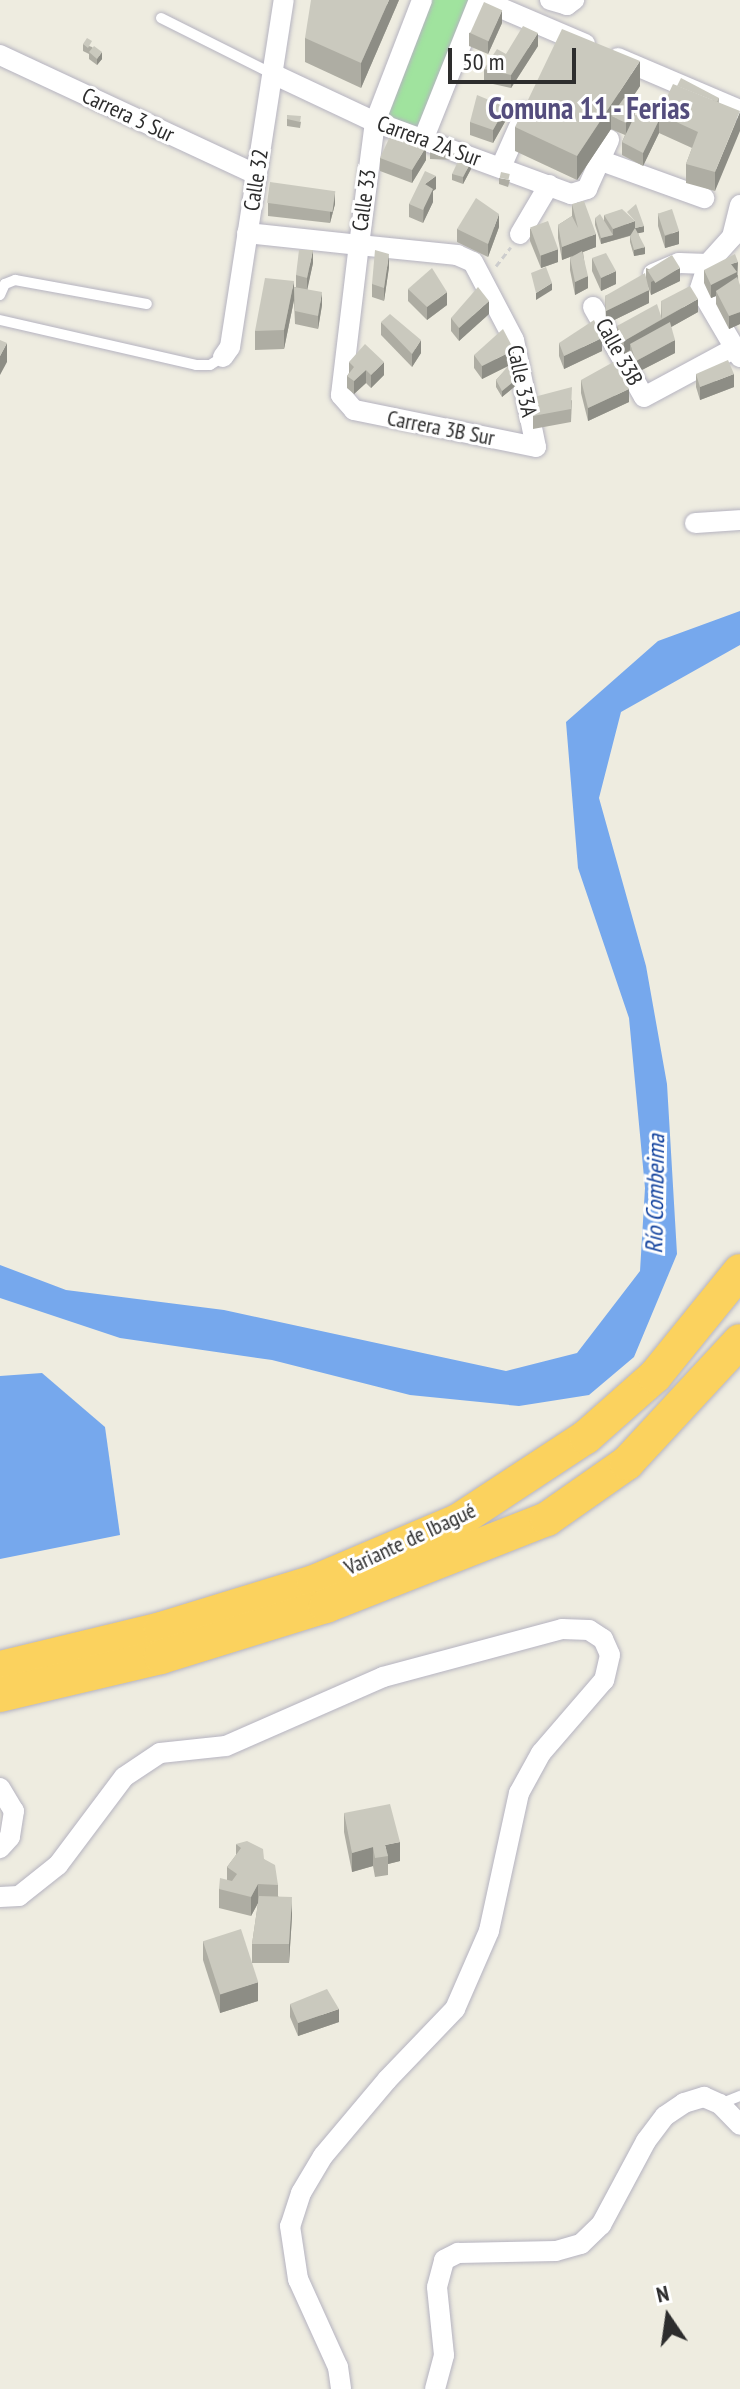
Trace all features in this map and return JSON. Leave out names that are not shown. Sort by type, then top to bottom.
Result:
[{"type":"highway","name":"Variante de Ibagué","points":[[0,1668],[161,1629],[314,1582],[458,1521],[586,1437],[632,1396],[715,1306],[740,1271]]},
{"type":"highway","name":"Variante de Ibagué","points":[[0,1695],[161,1657],[326,1606],[547,1519],[576,1502],[627,1463],[740,1341]]},
{"type":"street","name":"Calle 32","points":[[223,357],[230,347],[284,0]]},
{"type":"street","name":"Calle 33","points":[[347,407],[341,395],[375,122],[422,0]]},
{"type":"street","points":[[423,140],[480,0],[740,110]]},
{"type":"street","points":[[550,0],[574,1]]},
{"type":"street","points":[[549,56],[560,33]]},
{"type":"street","name":"Carrera 3 Sur","points":[[0,55],[257,175]]},
{"type":"street","name":"Carrera 2A Sur","points":[[273,74],[375,122],[577,195],[587,189],[599,160]]},
{"type":"street","points":[[501,167],[531,98]]},
{"type":"street","points":[[609,140],[599,160],[704,198]]},
{"type":"street","points":[[520,234],[549,185]]},
{"type":"street","points":[[633,285],[672,264],[708,264],[732,247],[740,205]]},
{"type":"street","points":[[247,233],[457,255],[478,268]]},
{"type":"street","points":[[708,264],[703,298],[738,354]]},
{"type":"street","name":"Calle 33A","points":[[478,268],[514,340],[536,447]]},
{"type":"street","name":"Calle 33B","points":[[593,307],[644,397],[738,354]]},
{"type":"street","name":"Carrera 3B Sur","points":[[347,407],[536,447]]},
{"type":"street","points":[[695,523],[740,520]]},
{"type":"street","points":[[1,1901],[19,1896],[58,1865],[124,1777],[149,1758],[226,1746],[408,1669],[562,1629],[589,1630],[603,1639],[610,1655],[604,1680],[541,1753],[519,1793],[489,1931],[455,2009],[378,2091],[323,2156],[301,2193],[290,2226],[298,2279],[338,2367],[341,2389]]},
{"type":"street","points":[[0,1788],[14,1811],[10,1837],[0,1848]]},
{"type":"street","points":[[435,2389],[444,2355],[437,2287],[444,2260],[458,2253],[556,2251],[581,2244],[601,2225],[665,2116],[704,2097],[720,2104],[740,2125]]},
{"type":"lane","points":[[161,18],[273,74]]},
{"type":"lane","points":[[0,295],[5,284],[15,280],[147,304]]},
{"type":"lane","points":[[0,320],[196,365],[210,365],[223,357]]},
{"type":"lane","points":[[720,2104],[740,2096]]},
{"type":"path","points":[[478,268],[500,264],[520,234]]},
{"type":"green space","points":[[422,0],[479,0],[423,140],[375,122]]},
{"type":"water","name":"Río Combeima","points":[[740,611],[740,645],[621,712],[599,798],[646,966],[667,1084],[677,1254],[634,1357],[589,1395],[519,1406],[410,1395],[272,1360],[120,1338],[0,1298],[0,1265],[66,1290],[224,1310],[506,1371],[577,1353],[640,1271],[645,1188],[629,1018],[578,868],[566,722],[658,641]]},
{"type":"water","points":[[42,1373],[105,1427],[120,1535],[0,1559],[0,1376]]},
{"type":"building","points":[[311,0],[389,0],[361,63],[305,38]]},
{"type":"building","points":[[484,2],[502,10],[488,41],[470,33]]},
{"type":"building","points":[[523,26],[538,33],[511,75],[484,69],[497,49],[506,54]]},
{"type":"building","points":[[562,29],[640,61],[577,156],[515,127]]},
{"type":"building","points":[[87,38],[92,41],[88,48],[83,44]]},
{"type":"building","points":[[94,46],[102,52],[97,59],[89,52]]},
{"type":"building","points":[[681,78],[719,98],[717,102],[677,86]]},
{"type":"building","points":[[673,84],[740,111],[715,172],[686,164],[698,132],[659,114]]},
{"type":"building","points":[[477,95],[506,107],[493,130],[470,122]]},
{"type":"building","points":[[624,98],[635,103],[626,123],[611,116]]},
{"type":"building","points":[[287,115],[301,116],[300,122],[287,119]]},
{"type":"building","points":[[635,115],[659,120],[643,153],[622,142]]},
{"type":"building","points":[[393,130],[426,147],[412,170],[380,158]]},
{"type":"building","points":[[434,145],[456,154],[430,152]]},
{"type":"building","points":[[460,157],[471,162],[463,177],[452,174]]},
{"type":"building","points":[[425,171],[436,176],[425,184],[433,189],[423,210],[409,204]]},
{"type":"building","points":[[501,172],[510,174],[508,180],[500,178]]},
{"type":"building","points":[[270,182],[335,191],[332,212],[267,203]]},
{"type":"building","points":[[476,198],[499,214],[488,244],[457,229]]},
{"type":"building","points":[[584,201],[596,234],[562,247],[558,225],[572,216],[578,228],[572,204]]},
{"type":"building","points":[[636,204],[644,226],[635,228],[635,221],[627,212]]},
{"type":"building","points":[[622,209],[635,221],[613,229],[604,215]]},
{"type":"building","points":[[672,209],[679,231],[665,236],[658,214]]},
{"type":"building","points":[[600,214],[613,235],[601,238],[595,218]]},
{"type":"building","points":[[548,221],[558,249],[540,256],[530,227]]},
{"type":"building","points":[[635,228],[645,247],[634,250],[630,236]]},
{"type":"building","points":[[299,250],[313,250],[307,278],[296,275]]},
{"type":"building","points":[[375,250],[389,254],[384,288],[372,284]]},
{"type":"building","points":[[582,251],[588,276],[575,282],[570,258]]},
{"type":"building","points":[[606,253],[616,271],[601,278],[592,258]]},
{"type":"building","points":[[735,254],[738,262],[731,264],[737,272],[711,285],[704,270]]},
{"type":"building","points":[[672,255],[680,268],[655,283],[647,270]]},
{"type":"building","points":[[546,267],[552,283],[536,293],[531,273]]},
{"type":"building","points":[[432,268],[447,292],[427,307],[408,289]]},
{"type":"building","points":[[645,273],[649,290],[606,311],[605,296]]},
{"type":"building","points":[[737,277],[740,312],[729,316],[716,291]]},
{"type":"building","points":[[265,278],[294,281],[284,330],[255,331]]},
{"type":"building","points":[[690,286],[698,299],[662,319],[661,301]]},
{"type":"building","points":[[294,287],[322,292],[318,316],[295,311]]},
{"type":"building","points":[[478,287],[489,301],[459,328],[451,318]]},
{"type":"building","points":[[657,304],[662,319],[624,341],[617,326]]},
{"type":"building","points":[[390,314],[421,340],[412,354],[381,322]]},
{"type":"building","points":[[594,320],[602,338],[564,356],[559,343]]},
{"type":"building","points":[[670,322],[675,340],[636,361],[630,344]]},
{"type":"building","points":[[503,329],[514,350],[482,366],[474,355]]},
{"type":"building","points":[[0,340],[7,343],[0,356]]},
{"type":"building","points":[[365,344],[384,362],[371,375],[366,370],[354,381],[347,376],[354,367],[349,362]]},
{"type":"building","points":[[617,360],[629,389],[588,408],[581,380]]},
{"type":"building","points":[[728,360],[734,374],[700,387],[696,374]]},
{"type":"building","points":[[511,363],[519,377],[502,391],[496,380]]},
{"type":"building","points":[[572,387],[571,409],[533,416],[534,397]]},
{"type":"building","points":[[390,1804],[400,1842],[385,1845],[388,1856],[375,1858],[373,1847],[352,1853],[344,1813]]},
{"type":"building","points":[[247,1841],[263,1849],[264,1859],[275,1865],[278,1885],[258,1884],[251,1897],[219,1889],[220,1878],[232,1881],[237,1874],[227,1867],[241,1848],[236,1844]]},
{"type":"building","points":[[259,1896],[292,1897],[289,1944],[252,1944]]},
{"type":"building","points":[[241,1929],[258,1982],[220,1995],[203,1941]]},
{"type":"building","points":[[327,1989],[339,2009],[298,2023],[290,2004]]},
{"type":"district","name":"Comuna 11 - Ferias","points":[[589,108]]}]
